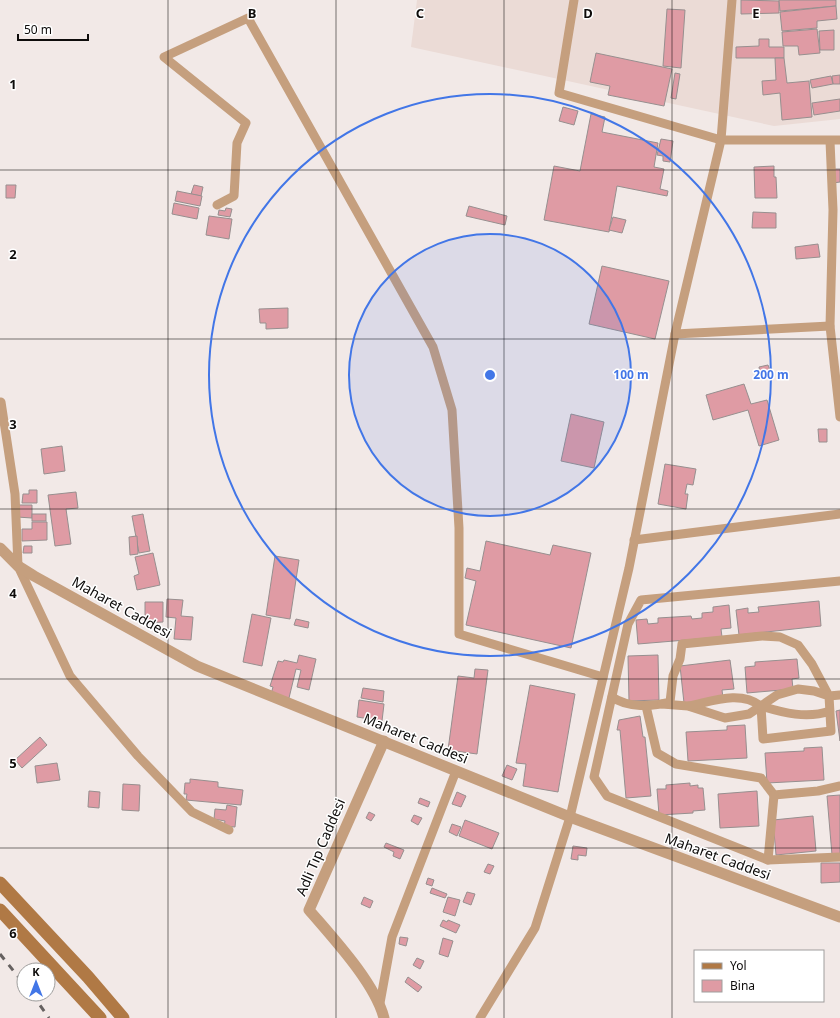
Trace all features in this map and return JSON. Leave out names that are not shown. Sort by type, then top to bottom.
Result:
[{"type":"main road","points":[[0,883],[88,977],[123,1018]]},
{"type":"main road","points":[[0,910],[100,1018]]},
{"type":"street","points":[[574,0],[559,93],[721,140],[840,140]]},
{"type":"street","points":[[480,1018],[535,928],[570,816],[634,540],[676,334],[721,140],[732,0]]},
{"type":"street","points":[[217,205],[234,196],[237,143],[246,123],[164,57],[248,18],[434,347],[452,410],[459,528],[459,634],[603,677]]},
{"type":"street","points":[[830,140],[833,210],[830,326],[836,342],[840,417]]},
{"type":"street","points":[[676,334],[830,326]]},
{"type":"street","points":[[2,402],[15,494],[18,566],[70,676],[138,756],[192,812],[229,830]]},
{"type":"street","points":[[634,540],[840,514]]},
{"type":"street","name":"Maharet Caddesi","points":[[0,548],[18,566],[197,666],[570,816],[840,917]]},
{"type":"street","points":[[840,581],[641,600],[628,624],[594,777],[607,796],[768,860],[840,857]]},
{"type":"street","points":[[612,697],[621,703],[646,706],[670,702],[673,676],[680,659],[682,644],[762,636],[780,637],[798,645],[812,664],[829,696],[831,731],[763,739],[761,706]]},
{"type":"street","points":[[662,704],[688,706],[725,718],[749,714],[777,695],[798,689],[814,691],[829,696],[840,695]]},
{"type":"street","points":[[688,706],[738,697],[752,699],[761,706],[794,714],[819,714],[830,711]]},
{"type":"street","points":[[646,706],[657,753],[676,764],[761,778],[774,795],[768,860]]},
{"type":"street","name":"Adli Tıp Caddesi","points":[[384,741],[309,910],[344,951],[380,1003],[384,1018]]},
{"type":"street","points":[[380,1003],[392,937],[456,771]]},
{"type":"street","points":[[774,795],[818,791],[840,786]]},
{"type":"shaded area","points":[[417,0],[840,0],[840,119],[774,126],[411,47]]},
{"type":"building","points":[[741,0],[779,1],[779,13],[741,14]]},
{"type":"building","points":[[779,0],[836,0],[836,6],[780,11]]},
{"type":"building","points":[[836,6],[837,19],[817,21],[817,28],[782,31],[780,12]]},
{"type":"building","points":[[667,9],[685,10],[681,68],[663,66]]},
{"type":"building","points":[[817,29],[820,53],[799,55],[798,46],[783,46],[782,32]]},
{"type":"building","points":[[834,30],[834,50],[820,50],[819,31]]},
{"type":"building","points":[[759,39],[769,39],[769,47],[784,47],[784,58],[736,58],[736,47],[759,46]]},
{"type":"building","points":[[596,53],[672,69],[664,106],[608,95],[610,86],[590,82]]},
{"type":"building","points":[[775,58],[784,58],[787,83],[809,81],[812,117],[782,120],[780,93],[763,95],[762,81],[776,80]]},
{"type":"building","points":[[675,73],[680,74],[676,99],[671,98]]},
{"type":"building","points":[[840,75],[840,84],[833,84],[832,76]]},
{"type":"building","points":[[831,76],[833,84],[812,88],[810,80]]},
{"type":"building","points":[[840,99],[840,111],[814,115],[812,103]]},
{"type":"building","points":[[563,107],[578,111],[574,125],[559,121]]},
{"type":"building","points":[[591,114],[605,117],[602,132],[658,143],[654,167],[664,169],[660,189],[668,191],[667,196],[617,186],[609,232],[544,220],[554,166],[580,171]]},
{"type":"building","points":[[661,139],[673,141],[670,162],[663,161],[663,156],[657,155]]},
{"type":"building","points":[[774,166],[777,198],[755,198],[754,167]]},
{"type":"building","points":[[833,169],[840,169],[840,182],[833,183]]},
{"type":"building","points":[[6,185],[16,185],[15,198],[6,198]]},
{"type":"building","points":[[194,185],[203,187],[201,196],[191,194]]},
{"type":"building","points":[[177,191],[202,196],[200,206],[175,201]]},
{"type":"building","points":[[174,203],[199,208],[197,219],[172,214]]},
{"type":"building","points":[[469,206],[507,216],[505,225],[466,216]]},
{"type":"building","points":[[226,208],[232,209],[230,217],[218,215],[219,210],[225,211]]},
{"type":"building","points":[[753,212],[776,213],[776,228],[752,228]]},
{"type":"building","points":[[209,216],[232,219],[229,239],[206,235]]},
{"type":"building","points":[[613,217],[626,220],[622,233],[609,230]]},
{"type":"building","points":[[818,244],[820,257],[796,259],[795,247]]},
{"type":"building","points":[[602,266],[669,281],[655,339],[589,324]]},
{"type":"building","points":[[288,308],[288,328],[266,329],[266,323],[260,323],[259,309]]},
{"type":"building","points":[[768,365],[770,370],[760,373],[759,367]]},
{"type":"building","points":[[744,384],[751,404],[767,400],[779,440],[759,446],[748,410],[713,420],[706,395]]},
{"type":"building","points":[[571,414],[604,422],[594,468],[561,461]]},
{"type":"building","points":[[818,429],[827,429],[827,442],[819,442]]},
{"type":"building","points":[[62,446],[65,471],[44,474],[41,449]]},
{"type":"building","points":[[665,464],[696,469],[693,485],[687,484],[685,494],[688,494],[686,509],[658,504]]},
{"type":"building","points":[[29,490],[37,490],[37,503],[22,503],[23,494],[29,494]]},
{"type":"building","points":[[76,492],[78,508],[66,509],[71,544],[55,546],[48,495]]},
{"type":"building","points":[[18,505],[32,505],[32,518],[17,517]]},
{"type":"building","points":[[32,514],[46,514],[46,521],[32,521]]},
{"type":"building","points":[[143,514],[150,551],[139,553],[132,516]]},
{"type":"building","points":[[32,522],[47,522],[47,540],[22,541],[22,529],[32,529]]},
{"type":"building","points":[[137,536],[138,554],[130,555],[129,537]]},
{"type":"building","points":[[486,541],[550,555],[553,545],[591,553],[571,648],[466,625],[476,581],[465,578],[467,568],[480,571]]},
{"type":"building","points":[[24,546],[32,546],[32,553],[23,553]]},
{"type":"building","points":[[153,553],[160,585],[137,590],[134,576],[139,574],[135,557]]},
{"type":"building","points":[[275,556],[299,560],[290,619],[266,615]]},
{"type":"building","points":[[167,599],[183,600],[181,616],[193,617],[191,640],[174,639],[176,618],[166,617]]},
{"type":"building","points":[[819,601],[821,626],[739,635],[736,610],[748,608],[748,613],[759,612],[758,607]]},
{"type":"building","points":[[145,602],[163,602],[163,622],[145,623]]},
{"type":"building","points":[[729,605],[731,628],[721,629],[722,637],[638,644],[636,620],[647,619],[648,624],[658,623],[658,618],[691,616],[692,619],[702,618],[702,613],[713,612],[713,607]]},
{"type":"building","points":[[252,614],[271,618],[262,666],[243,662]]},
{"type":"building","points":[[296,619],[309,622],[308,628],[294,625]]},
{"type":"building","points":[[299,655],[316,659],[309,690],[297,687],[301,670],[296,669],[289,698],[271,694],[273,687],[270,686],[278,661],[283,662],[284,660],[297,663]]},
{"type":"building","points":[[658,655],[659,700],[629,701],[628,656]]},
{"type":"building","points":[[797,659],[799,678],[792,679],[793,689],[747,693],[745,667],[755,666],[755,662]]},
{"type":"building","points":[[730,660],[734,689],[722,690],[723,698],[684,703],[680,666]]},
{"type":"building","points":[[475,669],[488,670],[477,754],[448,750],[458,676],[474,678]]},
{"type":"building","points":[[530,685],[575,694],[558,792],[523,786],[526,764],[516,763]]},
{"type":"building","points":[[363,688],[384,691],[383,702],[361,698]]},
{"type":"building","points":[[359,700],[384,704],[382,721],[357,717]]},
{"type":"building","points":[[840,710],[840,741],[836,711]]},
{"type":"building","points":[[640,716],[643,737],[645,737],[651,796],[626,798],[620,730],[617,730],[619,720]]},
{"type":"building","points":[[745,725],[747,758],[688,761],[686,732],[727,730],[727,726]]},
{"type":"building","points":[[40,737],[47,745],[22,768],[15,760]]},
{"type":"building","points":[[822,747],[824,780],[767,783],[765,753],[804,751],[804,748]]},
{"type":"building","points":[[57,763],[60,780],[37,783],[35,766]]},
{"type":"building","points":[[507,765],[517,769],[512,780],[502,776]]},
{"type":"building","points":[[190,779],[218,782],[218,787],[243,790],[241,805],[186,800],[187,794],[184,794],[185,783],[190,783]]},
{"type":"building","points":[[690,783],[690,786],[698,785],[698,788],[703,788],[705,810],[693,811],[693,813],[659,815],[657,789],[666,789],[666,785]]},
{"type":"building","points":[[123,784],[140,785],[139,811],[122,810]]},
{"type":"building","points":[[89,791],[100,792],[99,808],[88,807]]},
{"type":"building","points":[[757,791],[759,826],[720,828],[718,794]]},
{"type":"building","points":[[457,792],[466,796],[461,807],[452,804]]},
{"type":"building","points":[[840,795],[840,854],[832,855],[827,796]]},
{"type":"building","points":[[420,798],[430,802],[428,807],[418,803]]},
{"type":"building","points":[[227,805],[237,807],[235,827],[224,826],[225,821],[214,819],[215,809],[226,810]]},
{"type":"building","points":[[369,812],[375,815],[371,821],[366,818]]},
{"type":"building","points":[[414,815],[422,818],[418,825],[411,821]]},
{"type":"building","points":[[813,816],[816,851],[776,855],[773,820]]},
{"type":"building","points":[[465,820],[499,833],[492,849],[459,836]]},
{"type":"building","points":[[452,824],[461,827],[457,836],[449,832]]},
{"type":"building","points":[[386,843],[404,850],[400,859],[393,856],[394,852],[384,847]]},
{"type":"building","points":[[573,846],[587,848],[586,856],[578,855],[578,860],[571,859]]},
{"type":"building","points":[[821,863],[840,863],[840,882],[821,883]]},
{"type":"building","points":[[488,864],[494,866],[490,874],[484,872]]},
{"type":"building","points":[[428,878],[434,880],[432,886],[426,884]]},
{"type":"building","points":[[432,888],[447,894],[445,898],[430,893]]},
{"type":"building","points":[[467,892],[475,894],[471,905],[463,902]]},
{"type":"building","points":[[364,897],[373,901],[370,908],[361,904]]},
{"type":"building","points":[[448,897],[460,900],[455,916],[443,912]]},
{"type":"building","points":[[443,920],[447,922],[448,920],[460,925],[456,933],[440,926]]},
{"type":"building","points":[[400,937],[408,938],[406,946],[399,944]]},
{"type":"building","points":[[443,938],[453,941],[448,957],[439,954]]},
{"type":"building","points":[[417,958],[424,961],[420,969],[413,965]]},
{"type":"building","points":[[408,977],[422,987],[418,992],[405,982]]},
{"type":"railway","points":[[0,954],[16,974]]},
{"type":"railway","points":[[38,1002],[49,1018]]}]
